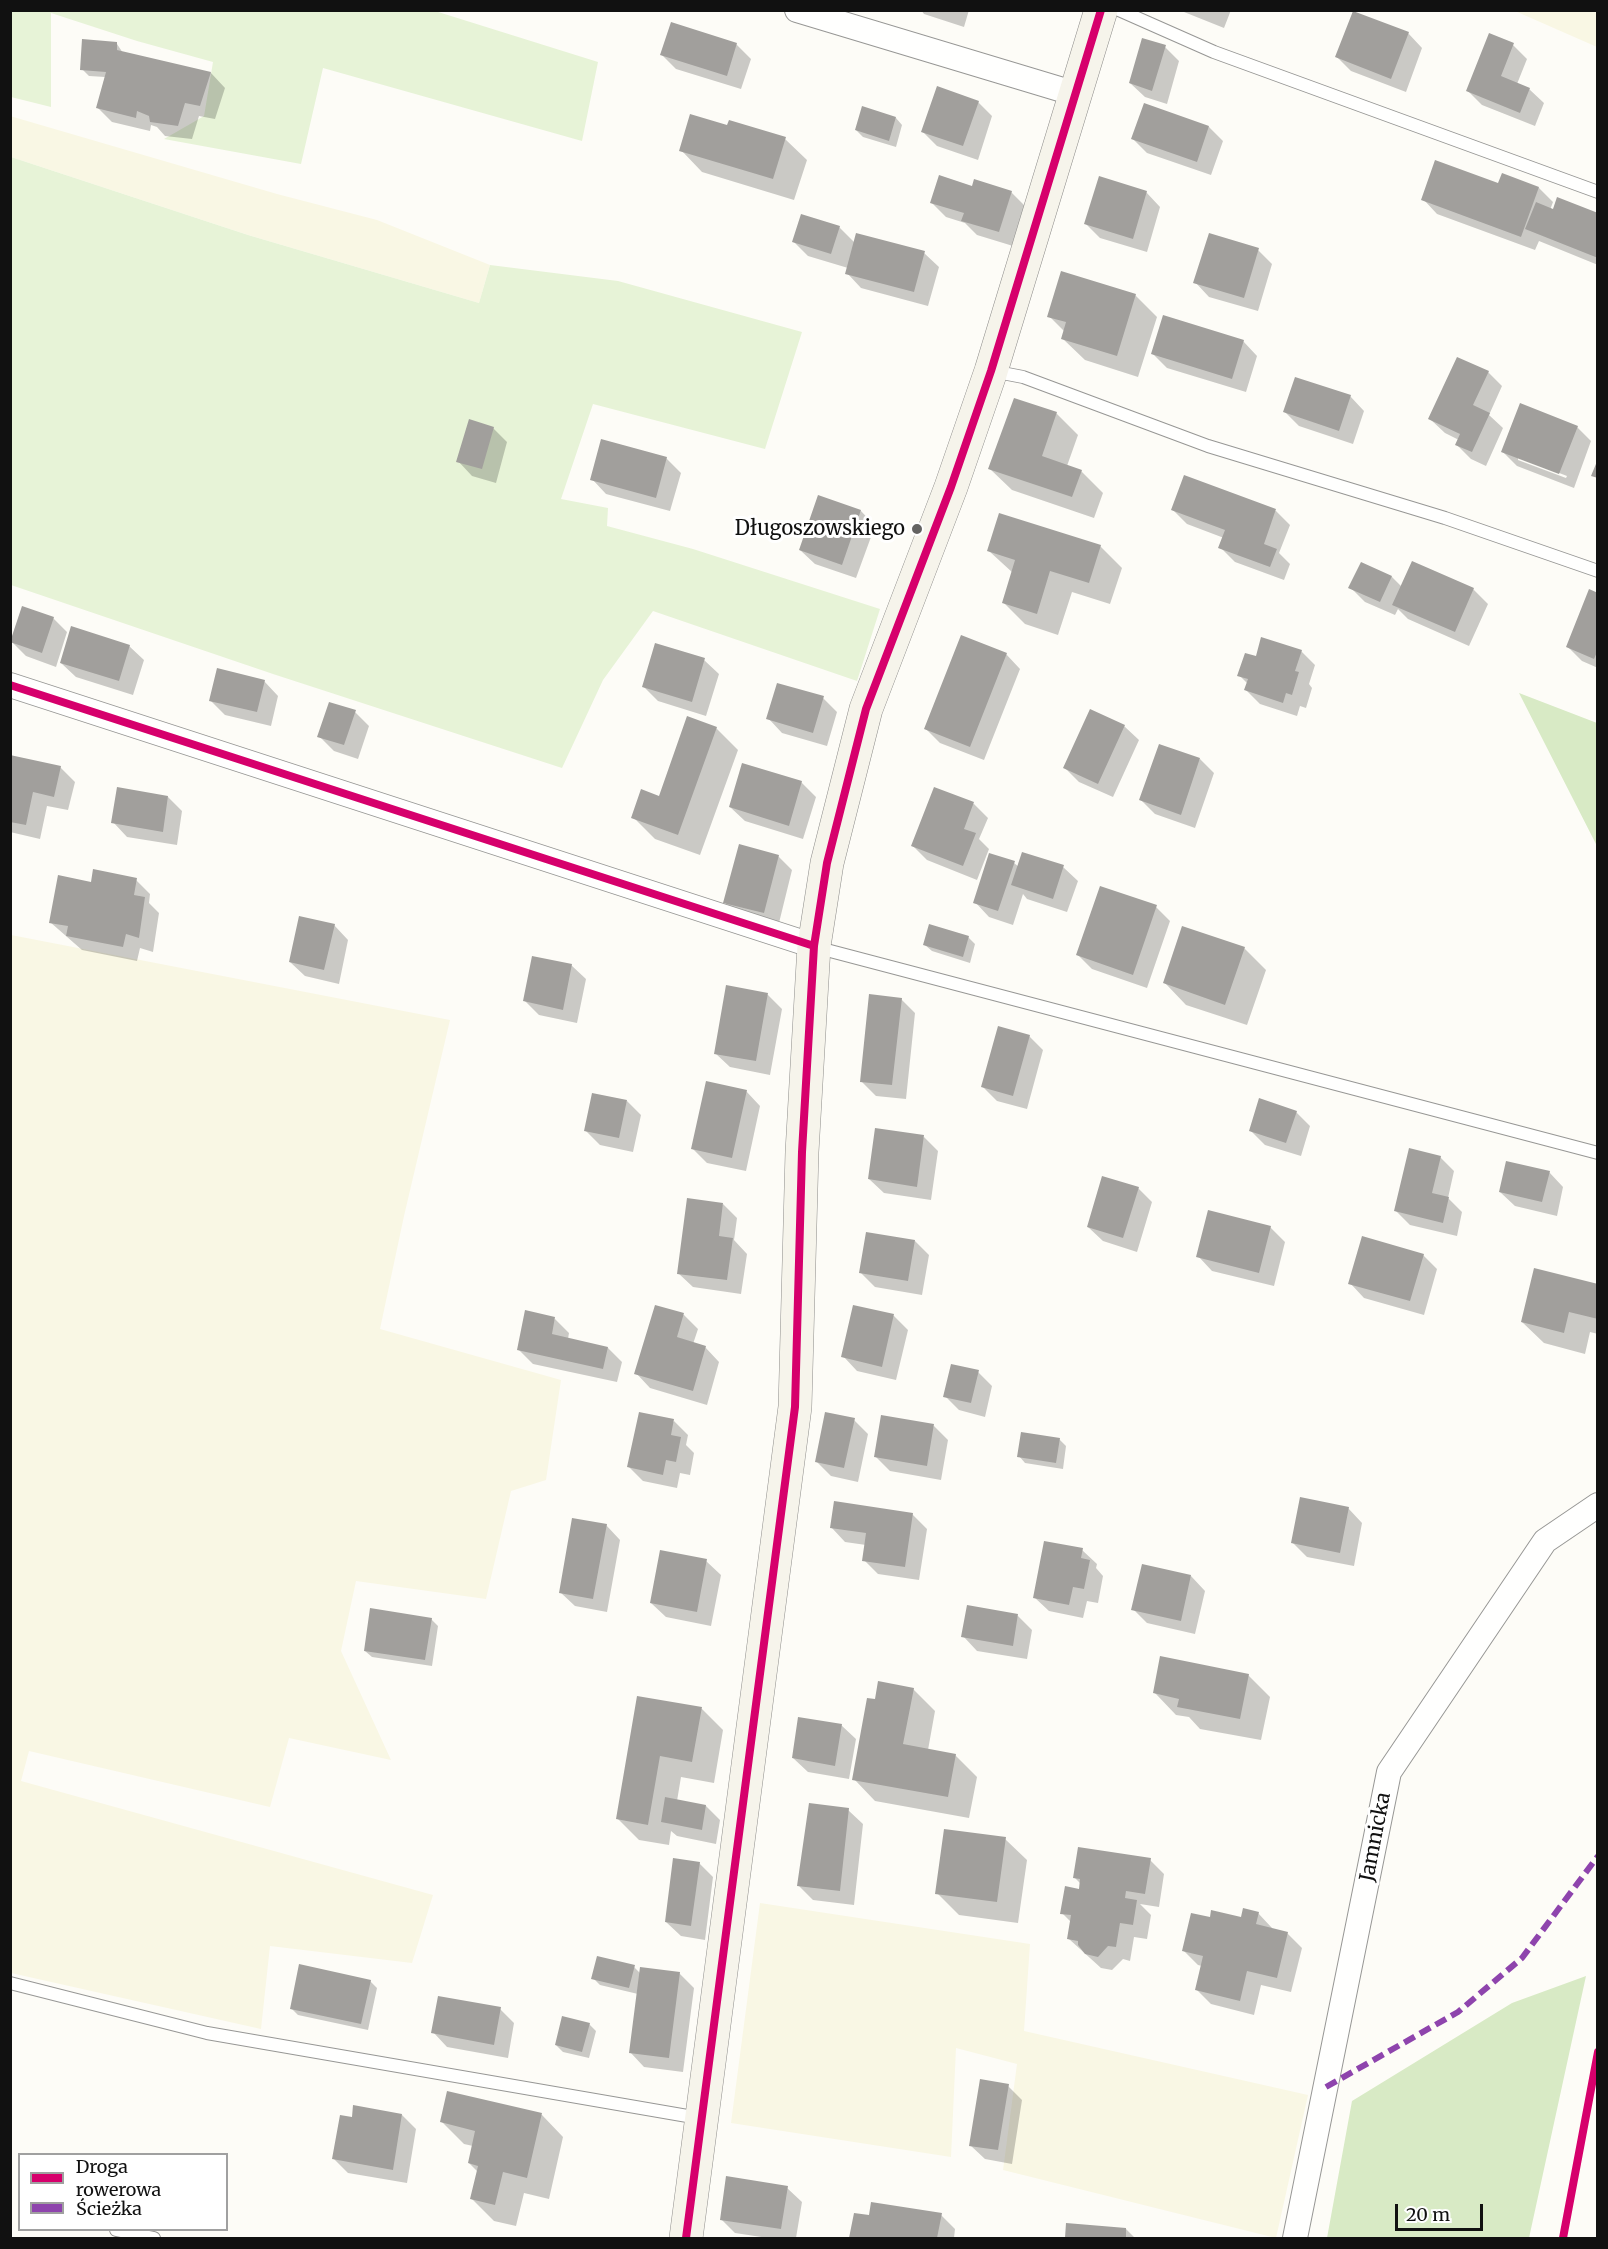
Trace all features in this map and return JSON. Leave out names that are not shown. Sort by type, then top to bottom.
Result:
[{"type":"street","points":[[797,10],[1076,94]]},
{"type":"street","points":[[686,2238],[795,1407],[802,1152],[814,946],[827,864],[866,709],[951,487],[991,371],[1101,10]]},
{"type":"street","points":[[10,685],[814,946]]},
{"type":"street","name":"Jamnicka","points":[[1295,2238],[1389,1772],[1545,1542],[1598,1505]]},
{"type":"lane","points":[[1119,10],[1214,52],[1598,192]]},
{"type":"lane","points":[[991,371],[1023,377],[1208,446],[1445,518],[1598,571]]},
{"type":"lane","points":[[814,946],[1598,1153]]},
{"type":"lane","points":[[10,1983],[207,2033],[703,2119]]},
{"type":"lane","points":[[124,2231],[154,2238]]},
{"type":"shaded area","points":[[1515,11],[1597,11],[1597,47]]},
{"type":"shaded area","points":[[10,116],[277,194],[377,220],[490,265],[479,303],[248,235],[11,157]]},
{"type":"shaded area","points":[[11,935],[450,1020],[380,1329],[561,1380],[546,1480],[511,1491],[486,1599],[356,1581],[341,1651],[391,1760],[289,1738],[270,1807],[29,1751],[21,1781],[433,1895],[412,1963],[270,1946],[261,2029],[11,1973]]},
{"type":"shaded area","points":[[760,1903],[1030,1944],[1024,2031],[1308,2095],[1276,2238],[1003,2170],[1017,2064],[956,2048],[951,2157],[731,2123]]},
{"type":"green space","points":[[11,10],[435,11],[598,62],[582,141],[323,68],[301,164],[164,139],[204,116],[213,62],[137,41],[51,13],[51,107],[11,97]]},
{"type":"green space","points":[[11,157],[248,235],[479,303],[490,265],[618,281],[802,332],[765,449],[593,404],[561,499],[608,508],[607,526],[693,549],[880,609],[857,681],[653,611],[603,680],[562,768],[273,674],[11,585]]},
{"type":"green space","points":[[1519,693],[1597,723],[1597,846]]},
{"type":"green space","points":[[1586,1976],[1529,2238],[1327,2238],[1352,2101],[1512,2003]]},
{"type":"building","points":[[1353,11],[1409,32],[1391,79],[1335,57]]},
{"type":"building","points":[[671,22],[737,43],[727,76],[660,55]]},
{"type":"building","points":[[1489,33],[1514,43],[1501,76],[1530,88],[1520,113],[1466,91]]},
{"type":"building","points":[[1142,38],[1166,45],[1152,91],[1129,83]]},
{"type":"building","points":[[82,39],[117,42],[117,50],[211,72],[200,106],[185,103],[178,126],[150,122],[149,116],[137,111],[136,118],[96,108],[106,72],[80,70]]},
{"type":"building","points":[[937,86],[979,101],[963,146],[921,132]]},
{"type":"building","points":[[1144,103],[1209,126],[1197,162],[1131,139]]},
{"type":"building","points":[[862,106],[896,117],[889,141],[855,130]]},
{"type":"building","points":[[690,114],[727,125],[729,120],[786,137],[773,179],[679,151]]},
{"type":"building","points":[[1435,160],[1498,183],[1502,173],[1539,187],[1521,237],[1421,200]]},
{"type":"building","points":[[939,175],[972,186],[974,179],[1012,191],[999,232],[961,221],[964,213],[930,203]]},
{"type":"building","points":[[1099,176],[1147,191],[1133,239],[1084,224]]},
{"type":"building","points":[[1557,197],[1598,213],[1598,258],[1525,229],[1536,202],[1553,209]]},
{"type":"building","points":[[801,214],[840,226],[831,254],[792,242]]},
{"type":"building","points":[[856,233],[925,251],[914,292],[845,274]]},
{"type":"building","points":[[1209,233],[1259,248],[1244,298],[1193,283]]},
{"type":"building","points":[[1061,271],[1136,294],[1117,356],[1061,339],[1066,322],[1047,317]]},
{"type":"building","points":[[1163,315],[1244,340],[1232,379],[1151,354]]},
{"type":"building","points":[[1457,357],[1489,371],[1473,405],[1490,413],[1472,452],[1455,445],[1460,434],[1428,419]]},
{"type":"building","points":[[1295,377],[1351,395],[1339,431],[1283,412]]},
{"type":"building","points":[[1014,398],[1057,412],[1042,456],[1082,470],[1072,497],[988,469]]},
{"type":"building","points":[[1520,403],[1578,426],[1559,474],[1501,452]]},
{"type":"building","points":[[469,419],[494,427],[482,469],[456,462]]},
{"type":"building","points":[[601,439],[667,457],[656,498],[590,480]]},
{"type":"building","points":[[1598,459],[1598,478],[1591,476]]},
{"type":"building","points":[[1184,475],[1276,509],[1264,544],[1277,549],[1270,567],[1218,548],[1225,530],[1171,510]]},
{"type":"building","points":[[818,495],[861,510],[842,565],[799,550]]},
{"type":"building","points":[[999,513],[1101,545],[1089,583],[1050,571],[1037,614],[1002,603],[1015,560],[987,551]]},
{"type":"building","points":[[1412,561],[1474,588],[1455,632],[1392,605]]},
{"type":"building","points":[[1361,562],[1392,576],[1380,602],[1348,588]]},
{"type":"building","points":[[1589,589],[1598,593],[1598,650],[1594,659],[1566,647]]},
{"type":"building","points":[[22,606],[54,617],[42,653],[10,642]]},
{"type":"building","points":[[71,626],[130,645],[119,681],[60,663]]},
{"type":"building","points":[[961,635],[1007,653],[970,747],[924,729]]},
{"type":"building","points":[[1261,637],[1302,650],[1295,671],[1299,672],[1292,695],[1286,693],[1283,703],[1244,690],[1248,679],[1237,676],[1245,653],[1256,656]]},
{"type":"building","points":[[655,643],[705,658],[692,702],[642,687]]},
{"type":"building","points":[[217,668],[265,680],[257,712],[209,701]]},
{"type":"building","points":[[777,683],[824,696],[813,733],[766,719]]},
{"type":"building","points":[[329,702],[356,710],[344,745],[317,737]]},
{"type":"building","points":[[1090,709],[1125,725],[1098,784],[1063,768]]},
{"type":"building","points":[[687,716],[717,727],[678,835],[631,818],[641,789],[659,796]]},
{"type":"building","points":[[1159,744],[1200,758],[1181,815],[1139,800]]},
{"type":"building","points":[[10,755],[61,766],[54,797],[33,792],[26,825],[10,822]]},
{"type":"building","points":[[742,763],[802,781],[789,826],[729,807]]},
{"type":"building","points":[[117,787],[168,796],[163,832],[111,823]]},
{"type":"building","points":[[934,787],[974,802],[964,829],[976,833],[963,866],[911,846]]},
{"type":"building","points":[[739,844],[779,855],[764,913],[723,903]]},
{"type":"building","points":[[1022,852],[1064,865],[1053,899],[1011,885]]},
{"type":"building","points":[[989,853],[1015,861],[998,911],[973,903]]},
{"type":"building","points":[[93,869],[137,878],[134,895],[145,897],[139,938],[126,934],[123,947],[66,936],[68,926],[49,923],[58,875],[91,882]]},
{"type":"building","points":[[1100,886],[1157,905],[1133,975],[1076,955]]},
{"type":"building","points":[[299,916],[335,924],[324,970],[289,962]]},
{"type":"building","points":[[929,924],[969,936],[963,957],[923,945]]},
{"type":"building","points":[[1182,926],[1245,947],[1225,1005],[1163,983]]},
{"type":"building","points":[[532,956],[572,964],[563,1010],[523,1001]]},
{"type":"building","points":[[726,985],[768,993],[756,1061],[714,1054]]},
{"type":"building","points":[[869,994],[902,998],[892,1085],[860,1082]]},
{"type":"building","points":[[998,1026],[1030,1035],[1013,1096],[981,1087]]},
{"type":"building","points":[[706,1081],[747,1090],[732,1158],[691,1149]]},
{"type":"building","points":[[592,1093],[627,1100],[619,1138],[584,1131]]},
{"type":"building","points":[[1259,1098],[1297,1111],[1286,1143],[1249,1131]]},
{"type":"building","points":[[875,1128],[924,1135],[917,1187],[868,1179]]},
{"type":"building","points":[[1409,1148],[1441,1156],[1432,1193],[1449,1197],[1443,1223],[1394,1211]]},
{"type":"building","points":[[1506,1161],[1550,1171],[1542,1202],[1499,1192]]},
{"type":"building","points":[[1102,1176],[1139,1187],[1123,1238],[1087,1227]]},
{"type":"building","points":[[687,1198],[723,1203],[719,1236],[733,1238],[727,1280],[677,1274]]},
{"type":"building","points":[[1208,1210],[1271,1226],[1259,1273],[1196,1257]]},
{"type":"building","points":[[866,1232],[915,1240],[908,1281],[859,1273]]},
{"type":"building","points":[[1362,1236],[1424,1254],[1410,1301],[1348,1284]]},
{"type":"building","points":[[1534,1268],[1598,1284],[1598,1319],[1569,1312],[1564,1333],[1521,1322]]},
{"type":"building","points":[[655,1305],[684,1313],[677,1337],[706,1346],[693,1391],[634,1374]]},
{"type":"building","points":[[853,1305],[894,1314],[882,1367],[841,1357]]},
{"type":"building","points":[[525,1310],[555,1317],[552,1334],[608,1347],[603,1369],[517,1350]]},
{"type":"building","points":[[951,1364],[979,1370],[971,1403],[943,1397]]},
{"type":"building","points":[[639,1412],[674,1419],[671,1435],[681,1437],[676,1462],[666,1460],[663,1475],[627,1467]]},
{"type":"building","points":[[825,1412],[855,1418],[844,1468],[815,1462]]},
{"type":"building","points":[[881,1415],[934,1424],[927,1466],[874,1457]]},
{"type":"building","points":[[1021,1432],[1060,1438],[1056,1463],[1017,1457]]},
{"type":"building","points":[[1300,1497],[1349,1507],[1340,1553],[1291,1543]]},
{"type":"building","points":[[834,1501],[913,1513],[905,1567],[862,1561],[866,1533],[830,1528]]},
{"type":"building","points":[[572,1518],[607,1524],[593,1599],[559,1593]]},
{"type":"building","points":[[1044,1541],[1083,1548],[1081,1558],[1090,1560],[1084,1589],[1073,1587],[1069,1605],[1033,1598]]},
{"type":"building","points":[[660,1550],[707,1559],[697,1612],[650,1603]]},
{"type":"building","points":[[1142,1564],[1191,1575],[1181,1621],[1131,1610]]},
{"type":"building","points":[[967,1605],[1018,1614],[1013,1646],[961,1637]]},
{"type":"building","points":[[370,1608],[432,1618],[425,1660],[364,1651]]},
{"type":"building","points":[[1160,1656],[1249,1674],[1240,1719],[1177,1707],[1179,1699],[1153,1693]]},
{"type":"building","points":[[878,1681],[914,1688],[903,1744],[956,1754],[948,1797],[852,1780],[867,1698],[875,1699]]},
{"type":"building","points":[[637,1696],[702,1707],[692,1762],[660,1756],[648,1825],[616,1819]]},
{"type":"building","points":[[798,1717],[842,1724],[835,1766],[792,1758]]},
{"type":"building","points":[[665,1797],[706,1805],[702,1830],[661,1822]]},
{"type":"building","points":[[809,1803],[849,1808],[840,1891],[797,1886]]},
{"type":"building","points":[[944,1829],[1006,1837],[997,1902],[935,1894]]},
{"type":"building","points":[[1078,1847],[1151,1858],[1145,1894],[1126,1891],[1125,1898],[1137,1900],[1133,1925],[1120,1923],[1116,1947],[1108,1946],[1098,1957],[1085,1954],[1078,1945],[1078,1941],[1067,1939],[1071,1915],[1060,1914],[1065,1886],[1079,1889],[1080,1879],[1073,1878]]},
{"type":"building","points":[[673,1858],[700,1862],[691,1926],[665,1922]]},
{"type":"building","points":[[1243,1908],[1259,1912],[1256,1924],[1288,1932],[1277,1978],[1247,1971],[1240,2001],[1195,1990],[1203,1956],[1182,1951],[1191,1913],[1210,1917],[1211,1910],[1241,1917]]},
{"type":"building","points":[[597,1956],[635,1965],[629,1988],[591,1979]]},
{"type":"building","points":[[299,1964],[371,1980],[361,2024],[290,2009]]},
{"type":"building","points":[[640,1967],[680,1972],[669,2058],[629,2053]]},
{"type":"building","points":[[438,1996],[501,2007],[494,2045],[431,2033]]},
{"type":"building","points":[[562,2016],[590,2023],[582,2052],[555,2045]]},
{"type":"building","points":[[980,2079],[1009,2084],[998,2150],[969,2146]]},
{"type":"building","points":[[447,2091],[542,2113],[527,2178],[503,2172],[495,2205],[470,2199],[478,2166],[468,2163],[475,2131],[440,2122]]},
{"type":"building","points":[[353,2105],[402,2114],[393,2170],[332,2159],[340,2115],[352,2117]]},
{"type":"building","points":[[726,2176],[788,2186],[781,2229],[720,2220]]},
{"type":"building","points":[[871,2202],[942,2213],[937,2238],[849,2238],[854,2213],[869,2215]]},
{"type":"building","points":[[1066,2223],[1126,2228],[1126,2238],[1065,2238]]},
{"type":"marked path","points":[[1326,2087],[1458,2012],[1522,1958],[1598,1856]]},
{"type":"cycle path","points":[[686,2238],[795,1407],[802,1152],[814,946],[827,863],[866,709],[951,487],[991,371],[1101,10]]},
{"type":"cycle path","points":[[10,685],[814,946]]},
{"type":"cycle path","points":[[1563,2238],[1598,2052]]},
{"type":"place","name":"Długoszowskiego","points":[[917,529]]}]
